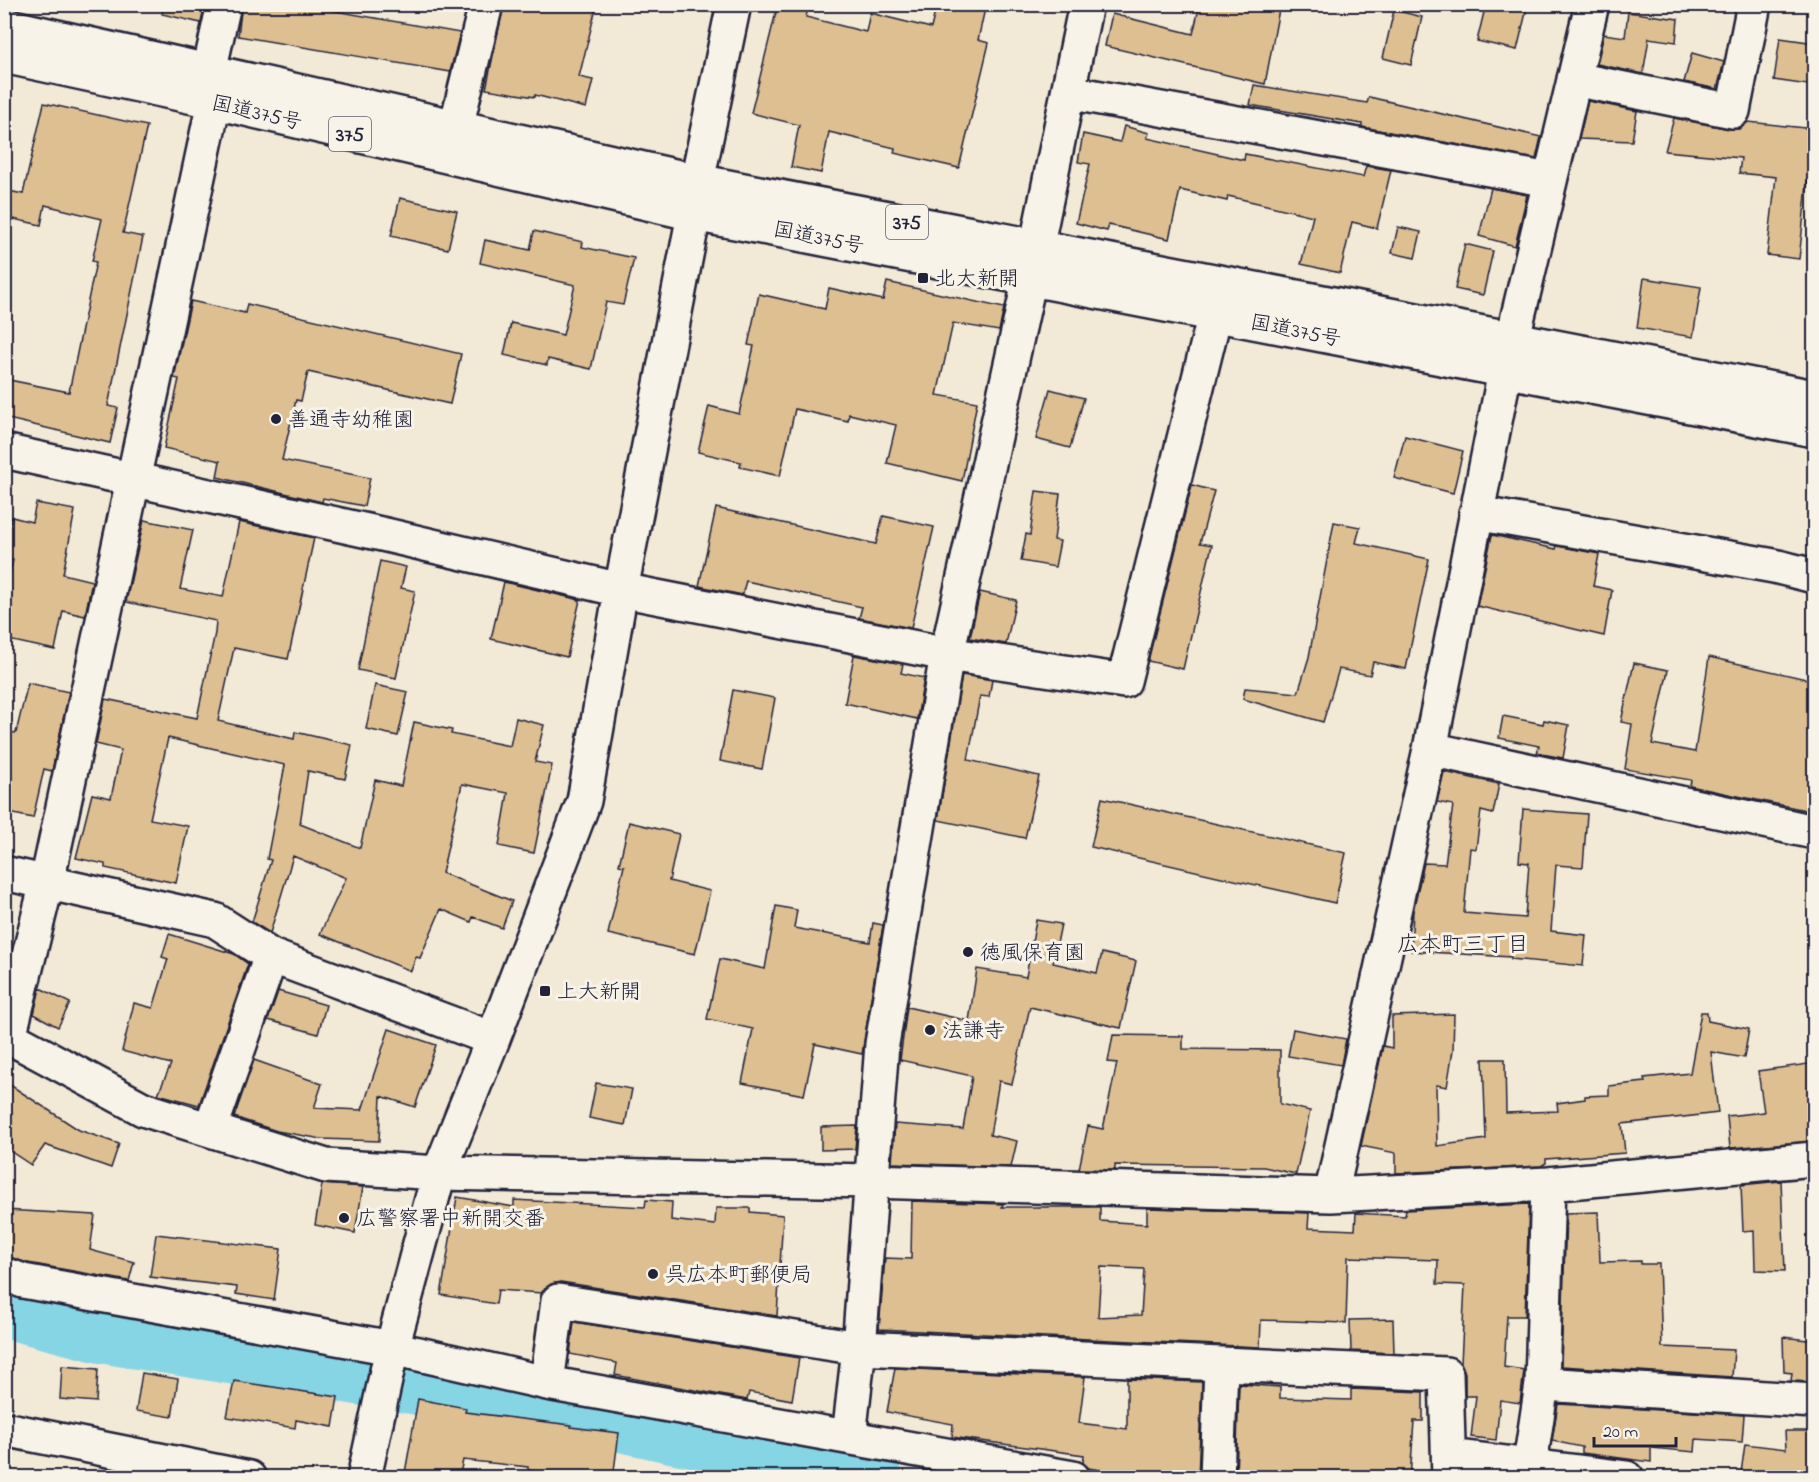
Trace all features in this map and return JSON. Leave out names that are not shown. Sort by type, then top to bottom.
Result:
[{"type":"main road","points":[[224,4],[133,479],[47,882],[7,1036],[142,1109],[326,1166],[438,1173],[871,1181],[1331,1195],[1548,1184],[1815,1159]]},
{"type":"main road","points":[[456,127],[486,4]]},
{"type":"main road","points":[[364,1478],[387,1371],[438,1173],[493,1039],[584,801],[621,590],[694,214],[697,181],[734,4]]},
{"type":"main road","points":[[849,1437],[860,1348],[882,1044],[947,654],[1033,262],[1086,4]]},
{"type":"main road","points":[[1331,1195],[1430,749],[1505,371],[1592,4]]},
{"type":"main road","points":[[1574,79],[1733,111],[1754,4]]},
{"type":"main road","name":"国道375号","points":[[4,25],[209,91],[694,214],[1033,262],[1514,339],[1815,397]]},
{"type":"main road","name":"国道375号","points":[[4,56],[209,91],[456,127],[697,181],[1033,262],[1215,314],[1815,430]]},
{"type":"main road","points":[[1068,92],[1549,180]]},
{"type":"main road","points":[[4,451],[621,590],[947,654],[1124,681],[1215,314]]},
{"type":"main road","points":[[1476,513],[1774,566],[1815,576]]},
{"type":"main road","points":[[1430,749],[1815,832]]},
{"type":"main road","points":[[4,873],[215,920],[271,956],[493,1039]]},
{"type":"main road","points":[[210,1130],[271,956]]},
{"type":"main road","points":[[1530,1464],[1542,1384],[1548,1184]]},
{"type":"main road","points":[[4,1274],[23,1281],[93,1295],[387,1371],[547,1383],[1073,1478]]},
{"type":"main road","points":[[547,1383],[558,1301],[860,1348],[1446,1374],[1450,1467],[1530,1464],[1627,1478]]},
{"type":"main road","points":[[1217,1478],[1221,1365]]},
{"type":"main road","points":[[1542,1384],[1815,1401]]},
{"type":"main road","points":[[4,1429],[120,1465],[249,1478]]},
{"type":"building","points":[[163,4],[205,4],[201,23],[162,14]]},
{"type":"building","points":[[242,4],[296,4],[460,33],[450,72],[238,36]]},
{"type":"building","points":[[504,4],[597,4],[579,77],[593,80],[586,108],[535,95],[535,97],[486,89]]},
{"type":"building","points":[[778,4],[809,4],[806,17],[866,32],[870,13],[931,28],[937,4],[986,4],[978,40],[989,43],[959,168],[894,153],[895,148],[829,132],[821,173],[791,167],[799,125],[751,113]]},
{"type":"building","points":[[1200,4],[1280,4],[1265,84],[1105,46],[1112,14],[1193,34]]},
{"type":"building","points":[[1486,4],[1528,4],[1517,50],[1477,41]]},
{"type":"building","points":[[1394,10],[1422,17],[1411,65],[1383,58]]},
{"type":"building","points":[[1628,12],[1678,19],[1676,42],[1649,38],[1643,74],[1597,64],[1604,34],[1625,37]]},
{"type":"building","points":[[1780,38],[1815,43],[1815,86],[1774,80]]},
{"type":"building","points":[[1692,53],[1724,62],[1717,89],[1684,82]]},
{"type":"building","points":[[1254,85],[1367,103],[1369,97],[1541,137],[1536,159],[1362,127],[1362,124],[1250,105]]},
{"type":"building","points":[[1588,101],[1637,111],[1632,141],[1579,139]]},
{"type":"building","points":[[44,103],[147,126],[123,233],[143,237],[108,406],[118,408],[110,443],[4,418],[9,380],[69,392],[96,262],[92,261],[102,219],[45,205],[41,225],[4,217],[4,190],[23,194]]},
{"type":"building","points":[[1674,118],[1730,129],[1740,129],[1748,122],[1815,129],[1815,178],[1808,177],[1799,259],[1767,255],[1776,177],[1739,173],[1741,158],[1665,151]]},
{"type":"building","points":[[1124,126],[1149,133],[1147,138],[1244,160],[1245,154],[1363,177],[1366,166],[1391,170],[1377,228],[1352,222],[1340,273],[1301,264],[1313,216],[1228,196],[1227,201],[1180,190],[1169,239],[1109,225],[1107,231],[1076,223],[1090,164],[1078,162],[1083,134],[1120,142]]},
{"type":"building","points":[[1491,188],[1527,195],[1515,246],[1479,236]]},
{"type":"building","points":[[400,198],[457,211],[448,249],[391,236]]},
{"type":"building","points":[[1398,227],[1421,232],[1415,258],[1392,253]]},
{"type":"building","points":[[534,231],[583,242],[582,247],[634,258],[623,305],[606,302],[591,369],[548,359],[547,365],[504,355],[511,323],[563,335],[575,285],[480,263],[485,240],[530,250]]},
{"type":"building","points":[[1465,244],[1493,251],[1483,295],[1455,289]]},
{"type":"building","points":[[1644,278],[1701,287],[1693,337],[1637,328]]},
{"type":"building","points":[[887,282],[1004,308],[999,331],[953,323],[937,395],[977,402],[962,481],[887,463],[896,425],[849,414],[848,421],[795,409],[780,476],[740,467],[741,462],[698,452],[709,406],[739,414],[754,346],[748,345],[759,294],[825,309],[829,288],[883,300]]},
{"type":"building","points":[[191,301],[245,313],[247,304],[461,354],[450,404],[308,372],[301,401],[296,400],[282,460],[370,478],[364,506],[323,498],[322,502],[217,477],[220,461],[164,448],[179,379],[174,378]]},
{"type":"building","points":[[1050,389],[1084,398],[1070,448],[1036,439]]},
{"type":"building","points":[[1405,436],[1463,451],[1453,493],[1394,478]]},
{"type":"building","points":[[1192,485],[1214,491],[1200,543],[1212,545],[1183,669],[1148,661]]},
{"type":"building","points":[[1036,491],[1060,494],[1054,540],[1060,541],[1055,567],[1021,561],[1026,534],[1030,535]]},
{"type":"building","points":[[36,503],[75,510],[63,574],[92,581],[85,616],[63,611],[55,650],[4,639],[4,597],[13,560],[4,558],[4,549],[12,517],[32,522]]},
{"type":"building","points":[[716,508],[876,544],[883,516],[934,527],[911,628],[859,618],[862,607],[746,581],[742,595],[699,586]]},
{"type":"building","points":[[144,520],[193,530],[180,589],[223,597],[239,522],[314,538],[288,659],[234,648],[218,721],[294,739],[295,732],[352,745],[345,779],[308,771],[300,824],[360,848],[375,780],[401,786],[414,722],[452,730],[451,734],[510,746],[516,718],[544,725],[535,762],[552,765],[534,853],[499,846],[508,793],[462,784],[442,873],[512,901],[502,928],[473,917],[471,922],[441,909],[420,958],[416,957],[411,971],[320,934],[346,878],[293,856],[270,933],[252,922],[271,860],[267,859],[285,765],[168,738],[150,819],[188,826],[176,883],[105,868],[105,864],[76,858],[92,794],[111,798],[121,750],[96,744],[105,699],[197,718],[215,633],[216,621],[126,602]]},
{"type":"building","points":[[1334,522],[1360,527],[1356,543],[1429,559],[1406,669],[1373,662],[1370,675],[1339,669],[1323,722],[1243,699],[1245,688],[1298,693],[1309,657]]},
{"type":"building","points":[[1492,535],[1556,549],[1557,546],[1599,554],[1593,586],[1612,590],[1604,636],[1477,606]]},
{"type":"building","points":[[380,561],[406,567],[401,588],[415,591],[396,678],[358,670]]},
{"type":"building","points":[[504,582],[580,600],[567,657],[491,639]]},
{"type":"building","points":[[980,592],[1016,600],[1006,644],[970,638]]},
{"type":"building","points":[[854,655],[903,664],[901,673],[924,678],[917,719],[845,703]]},
{"type":"building","points":[[1709,657],[1815,681],[1815,812],[1690,786],[1691,780],[1625,769],[1632,724],[1621,722],[1634,663],[1668,670],[1652,744],[1695,752]]},
{"type":"building","points":[[962,675],[992,680],[989,697],[980,696],[968,760],[1039,776],[1025,838],[938,820]]},
{"type":"building","points":[[28,683],[69,692],[52,771],[44,769],[33,818],[4,812],[4,745],[8,732],[16,733]]},
{"type":"building","points":[[375,685],[408,692],[398,736],[366,729]]},
{"type":"building","points":[[733,690],[775,698],[762,769],[720,761]]},
{"type":"building","points":[[1503,716],[1543,724],[1544,720],[1569,725],[1563,758],[1537,753],[1539,746],[1499,738]]},
{"type":"building","points":[[1444,772],[1499,784],[1493,814],[1481,811],[1476,849],[1470,848],[1464,913],[1525,918],[1529,863],[1519,862],[1523,809],[1587,814],[1583,867],[1556,865],[1551,931],[1586,935],[1583,966],[1511,959],[1511,957],[1411,951],[1413,911],[1424,863],[1445,864],[1453,805],[1437,802]]},
{"type":"building","points":[[1102,798],[1346,853],[1335,903],[1091,847]]},
{"type":"building","points":[[629,822],[679,834],[669,881],[710,891],[695,954],[608,934],[624,866],[619,865]]},
{"type":"building","points":[[776,906],[797,910],[794,928],[870,942],[873,923],[883,925],[862,1054],[815,1044],[804,1095],[742,1083],[753,1029],[707,1019],[720,959],[765,969]]},
{"type":"building","points":[[1036,920],[1061,924],[1053,963],[1097,973],[1102,953],[1136,961],[1121,1028],[1030,1007],[1012,1084],[999,1081],[990,1135],[1017,1141],[1011,1167],[892,1163],[895,1124],[963,1129],[972,1076],[900,1060],[907,1007],[969,1021],[977,969],[1026,977]]},
{"type":"building","points":[[169,934],[234,954],[248,964],[199,1105],[158,1094],[171,1064],[122,1051],[134,1003],[153,1008],[168,959],[162,957]]},
{"type":"building","points":[[40,988],[70,1003],[58,1027],[34,1014]]},
{"type":"building","points":[[278,991],[326,1005],[318,1034],[268,1020]]},
{"type":"building","points":[[1701,1012],[1707,1012],[1708,1021],[1749,1029],[1744,1058],[1711,1052],[1718,1113],[1622,1124],[1625,1153],[1546,1159],[1546,1163],[1541,1166],[1396,1173],[1396,1153],[1361,1146],[1383,1046],[1392,1048],[1392,1016],[1454,1014],[1453,1050],[1447,1087],[1436,1085],[1437,1146],[1486,1139],[1483,1059],[1505,1059],[1506,1113],[1558,1111],[1557,1103],[1585,1099],[1585,1096],[1609,1095],[1609,1086],[1645,1082],[1644,1078],[1690,1073]]},
{"type":"building","points":[[389,1029],[436,1045],[415,1107],[381,1096],[379,1141],[322,1139],[277,1131],[234,1117],[254,1060],[322,1084],[314,1108],[362,1110]]},
{"type":"building","points":[[1293,1029],[1346,1039],[1341,1065],[1288,1056]]},
{"type":"building","points":[[1113,1035],[1183,1036],[1183,1049],[1280,1050],[1280,1104],[1310,1111],[1296,1174],[1264,1167],[1115,1165],[1115,1170],[1079,1169],[1088,1126],[1103,1129],[1117,1063],[1108,1062]]},
{"type":"building","points":[[1815,1063],[1815,1141],[1730,1148],[1727,1116],[1764,1112],[1758,1071]]},
{"type":"building","points":[[4,1081],[79,1130],[119,1144],[111,1168],[45,1145],[31,1165],[4,1147]]},
{"type":"building","points":[[596,1083],[632,1089],[625,1125],[589,1118]]},
{"type":"building","points":[[857,1126],[855,1149],[821,1150],[821,1127]]},
{"type":"building","points":[[1781,1181],[1785,1271],[1755,1270],[1754,1230],[1743,1231],[1741,1185]]},
{"type":"building","points":[[322,1184],[363,1187],[355,1233],[315,1225]]},
{"type":"building","points":[[457,1197],[514,1207],[514,1200],[645,1207],[646,1200],[672,1202],[671,1220],[715,1225],[716,1208],[750,1208],[750,1212],[783,1215],[777,1316],[561,1282],[551,1284],[542,1293],[498,1290],[496,1304],[441,1295]]},
{"type":"building","points":[[912,1201],[1003,1204],[1002,1207],[1100,1207],[1100,1221],[1147,1224],[1147,1208],[1309,1213],[1308,1228],[1355,1230],[1356,1213],[1405,1216],[1406,1210],[1529,1204],[1525,1316],[1507,1316],[1504,1367],[1524,1370],[1520,1403],[1500,1400],[1496,1440],[1471,1437],[1476,1396],[1465,1396],[1465,1373],[1461,1363],[1465,1285],[1437,1284],[1438,1260],[1348,1257],[1346,1323],[1261,1320],[1260,1347],[879,1329],[885,1258],[911,1259]],"holes":[[[1101,1267],[1144,1269],[1141,1315],[1098,1317]]]},
{"type":"building","points":[[4,1210],[95,1215],[90,1250],[134,1262],[129,1281],[28,1263],[4,1256]]},
{"type":"building","points":[[1598,1212],[1600,1262],[1641,1261],[1641,1264],[1659,1264],[1662,1347],[1734,1350],[1732,1377],[1561,1366],[1566,1213]]},
{"type":"building","points":[[156,1234],[281,1249],[274,1300],[236,1294],[237,1287],[150,1277]]},
{"type":"building","points":[[1393,1319],[1394,1353],[1351,1351],[1350,1320]]},
{"type":"building","points":[[574,1322],[799,1358],[792,1400],[749,1392],[747,1400],[615,1375],[617,1363],[570,1354]]},
{"type":"building","points":[[1783,1337],[1815,1341],[1815,1382],[1791,1381],[1792,1373],[1784,1372]]},
{"type":"building","points":[[62,1366],[98,1369],[96,1402],[60,1399]]},
{"type":"building","points":[[895,1368],[1085,1377],[1079,1423],[1127,1429],[1127,1379],[1202,1382],[1198,1478],[1142,1478],[1089,1468],[1083,1463],[1084,1455],[952,1437],[953,1424],[887,1412]]},
{"type":"building","points":[[142,1373],[178,1379],[172,1417],[136,1411]]},
{"type":"building","points":[[234,1381],[338,1397],[333,1427],[296,1420],[295,1428],[227,1417]]},
{"type":"building","points":[[1239,1384],[1280,1387],[1280,1398],[1351,1400],[1351,1389],[1423,1392],[1423,1421],[1414,1421],[1410,1478],[1236,1478]]},
{"type":"building","points":[[418,1399],[466,1408],[465,1412],[619,1433],[613,1478],[579,1478],[528,1470],[528,1467],[463,1460],[459,1478],[428,1478],[405,1473]]},
{"type":"building","points":[[1558,1404],[1744,1415],[1742,1442],[1696,1439],[1695,1452],[1651,1448],[1651,1462],[1582,1453],[1582,1447],[1552,1441]]},
{"type":"building","points":[[1785,1431],[1811,1431],[1812,1478],[1741,1473],[1745,1444],[1786,1449]]},
{"type":"waterway","points":[[4,1313],[101,1338],[553,1412],[676,1439],[878,1478]]},
{"type":"place","name":"北大新開","points":[[923,278]]},
{"type":"place","name":"善通寺幼稚園","points":[[276,419]]},
{"type":"place","name":"徳風保育園","points":[[968,952]]},
{"type":"place","name":"上大新開","points":[[545,991]]},
{"type":"place","name":"法謙寺","points":[[930,1030]]},
{"type":"place","name":"広警察署中新開交番","points":[[344,1218]]},
{"type":"place","name":"呉広本町郵便局","points":[[653,1274]]},
{"type":"district","name":"広本町三丁目","points":[[1463,943]]}]
